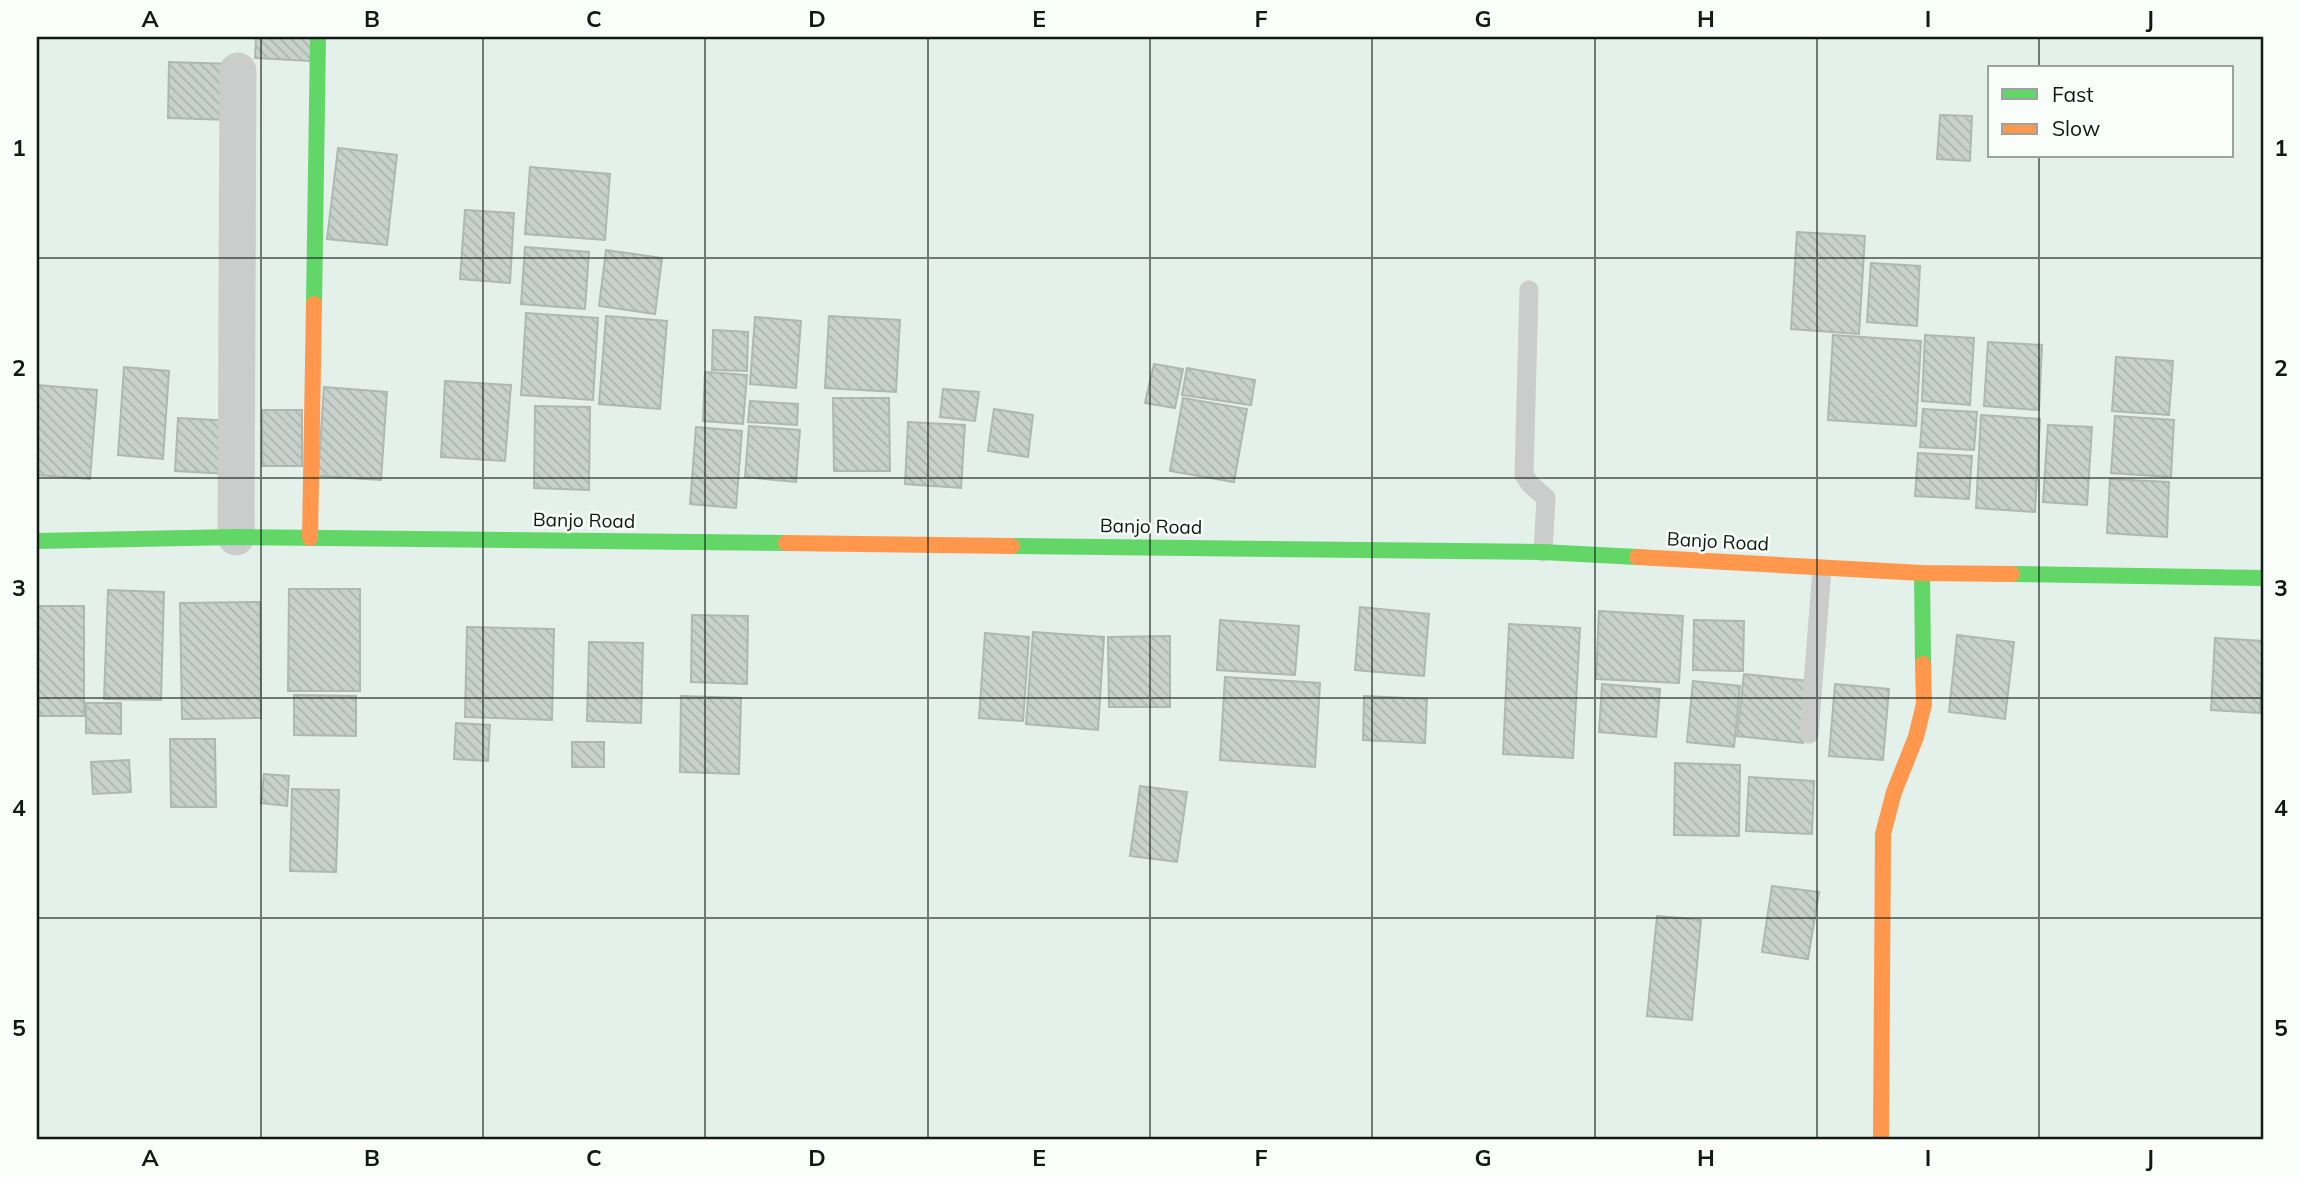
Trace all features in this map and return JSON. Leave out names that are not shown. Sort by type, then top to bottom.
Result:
[{"type":"street","points":[[310,538],[318,37]]},
{"type":"street","points":[[236,537],[238,71]]},
{"type":"street","name":"Banjo Road","points":[[37,541],[236,537],[1543,552],[1922,573],[2263,578]]},
{"type":"street","points":[[1881,1140],[1883,834],[1894,792],[1916,737],[1924,704],[1922,573]]},
{"type":"lane","points":[[1529,290],[1524,475],[1546,498],[1543,552]]},
{"type":"lane","points":[[1808,734],[1822,569]]},
{"type":"building","points":[[256,37],[312,37],[311,61],[255,58]]},
{"type":"building","points":[[169,62],[233,64],[232,120],[168,118]]},
{"type":"building","points":[[1940,115],[1972,116],[1970,161],[1937,159]]},
{"type":"building","points":[[338,148],[397,155],[387,245],[327,239]]},
{"type":"building","points":[[530,167],[610,174],[605,240],[525,234]]},
{"type":"building","points":[[465,210],[514,213],[510,283],[460,279]]},
{"type":"building","points":[[1797,232],[1865,236],[1859,334],[1791,329]]},
{"type":"building","points":[[525,247],[589,252],[585,309],[521,304]]},
{"type":"building","points":[[606,250],[662,258],[655,314],[599,306]]},
{"type":"building","points":[[1871,263],[1920,266],[1917,326],[1867,322]]},
{"type":"building","points":[[526,313],[598,318],[593,400],[521,395]]},
{"type":"building","points":[[606,316],[667,321],[660,409],[599,404]]},
{"type":"building","points":[[829,316],[900,320],[896,392],[825,388]]},
{"type":"building","points":[[755,317],[801,321],[796,388],[750,384]]},
{"type":"building","points":[[713,330],[748,332],[747,371],[712,370]]},
{"type":"building","points":[[1833,335],[1921,341],[1916,426],[1828,420]]},
{"type":"building","points":[[1925,335],[1974,338],[1970,405],[1922,401]]},
{"type":"building","points":[[1988,342],[2042,345],[2039,410],[1984,406]]},
{"type":"building","points":[[2116,357],[2173,361],[2169,415],[2112,411]]},
{"type":"building","points":[[1154,364],[1183,369],[1175,408],[1145,403]]},
{"type":"building","points":[[124,367],[169,371],[163,459],[118,455]]},
{"type":"building","points":[[1187,368],[1255,380],[1251,405],[1182,395]]},
{"type":"building","points":[[705,372],[747,375],[743,424],[703,421]]},
{"type":"building","points":[[445,381],[511,385],[505,461],[441,457]]},
{"type":"building","points":[[37,385],[97,390],[90,479],[37,475]]},
{"type":"building","points":[[324,387],[387,392],[381,480],[318,476]]},
{"type":"building","points":[[943,389],[979,392],[975,421],[940,417]]},
{"type":"building","points":[[833,398],[889,398],[890,471],[834,471]]},
{"type":"building","points":[[1183,398],[1247,409],[1234,482],[1170,471]]},
{"type":"building","points":[[750,401],[798,404],[797,425],[748,422]]},
{"type":"building","points":[[535,406],[590,407],[589,490],[534,488]]},
{"type":"building","points":[[994,409],[1033,415],[1028,457],[988,451]]},
{"type":"building","points":[[1923,409],[1977,412],[1974,450],[1920,447]]},
{"type":"building","points":[[262,410],[302,410],[302,466],[262,466]]},
{"type":"building","points":[[1981,415],[2040,419],[2035,512],[1976,508]]},
{"type":"building","points":[[2115,416],[2174,420],[2171,477],[2111,473]]},
{"type":"building","points":[[178,418],[233,421],[230,474],[175,471]]},
{"type":"building","points":[[908,422],[965,425],[961,488],[905,484]]},
{"type":"building","points":[[2048,425],[2092,427],[2087,505],[2043,502]]},
{"type":"building","points":[[749,426],[800,430],[796,482],[745,477]]},
{"type":"building","points":[[696,427],[742,431],[736,508],[690,504]]},
{"type":"building","points":[[1918,453],[1972,456],[1969,499],[1915,496]]},
{"type":"building","points":[[2110,479],[2169,482],[2167,537],[2107,533]]},
{"type":"building","points":[[289,589],[360,589],[360,691],[288,691]]},
{"type":"building","points":[[108,590],[164,592],[161,700],[104,699]]},
{"type":"building","points":[[260,602],[261,718],[182,719],[180,603]]},
{"type":"building","points":[[37,606],[84,606],[84,716],[37,716]]},
{"type":"building","points":[[1360,607],[1429,614],[1424,676],[1355,670]]},
{"type":"building","points":[[1599,611],[1683,616],[1679,683],[1596,679]]},
{"type":"building","points":[[692,615],[748,616],[747,684],[691,682]]},
{"type":"building","points":[[1220,620],[1299,626],[1295,675],[1217,670]]},
{"type":"building","points":[[1694,620],[1744,621],[1743,671],[1693,670]]},
{"type":"building","points":[[1509,624],[1580,628],[1573,758],[1503,754]]},
{"type":"building","points":[[467,627],[554,629],[552,720],[465,717]]},
{"type":"building","points":[[1033,632],[1104,637],[1098,730],[1026,724]]},
{"type":"building","points":[[985,633],[1029,637],[1023,721],[979,718]]},
{"type":"building","points":[[1957,635],[2014,642],[2005,719],[1949,712]]},
{"type":"building","points":[[1170,636],[1170,707],[1109,707],[1108,637]]},
{"type":"building","points":[[2215,638],[2263,641],[2260,713],[2211,710]]},
{"type":"building","points":[[589,642],[643,643],[641,723],[587,721]]},
{"type":"building","points":[[1744,674],[1809,681],[1803,743],[1737,736]]},
{"type":"building","points":[[1225,677],[1320,683],[1315,767],[1220,760]]},
{"type":"building","points":[[1693,681],[1740,686],[1734,747],[1687,742]]},
{"type":"building","points":[[1602,684],[1660,689],[1656,737],[1599,732]]},
{"type":"building","points":[[1835,684],[1889,689],[1883,760],[1829,756]]},
{"type":"building","points":[[294,695],[356,696],[356,736],[294,735]]},
{"type":"building","points":[[681,696],[741,698],[739,774],[680,772]]},
{"type":"building","points":[[1364,696],[1427,699],[1425,743],[1363,740]]},
{"type":"building","points":[[86,703],[121,703],[121,734],[86,733]]},
{"type":"building","points":[[456,723],[490,725],[488,761],[454,759]]},
{"type":"building","points":[[170,739],[215,739],[216,807],[171,807]]},
{"type":"building","points":[[572,742],[604,742],[604,767],[572,767]]},
{"type":"building","points":[[129,760],[131,792],[93,794],[91,762]]},
{"type":"building","points":[[1675,763],[1740,765],[1739,836],[1674,835]]},
{"type":"building","points":[[264,774],[289,776],[287,806],[261,803]]},
{"type":"building","points":[[1749,777],[1814,781],[1812,834],[1746,831]]},
{"type":"building","points":[[1140,786],[1187,792],[1177,862],[1130,856]]},
{"type":"building","points":[[292,789],[339,790],[336,872],[290,871]]},
{"type":"building","points":[[1772,886],[1819,892],[1808,959],[1762,952]]},
{"type":"building","points":[[1657,916],[1701,920],[1692,1020],[1647,1016]]},
{"type":"traffic: fast","points":[[314,304],[318,37]]},
{"type":"traffic: fast","points":[[37,541],[236,537],[786,543]]},
{"type":"traffic: fast","points":[[1012,546],[1543,552],[1637,557]]},
{"type":"traffic: fast","points":[[1922,573],[1923,664]]},
{"type":"traffic: fast","points":[[2012,574],[2263,578]]},
{"type":"traffic: slow","points":[[310,538],[314,304]]},
{"type":"traffic: slow","points":[[786,543],[1012,546]]},
{"type":"traffic: slow","points":[[1637,557],[1922,573],[2012,574]]},
{"type":"traffic: slow","points":[[1881,1140],[1883,834],[1894,792],[1916,737],[1924,704],[1923,664]]}]
